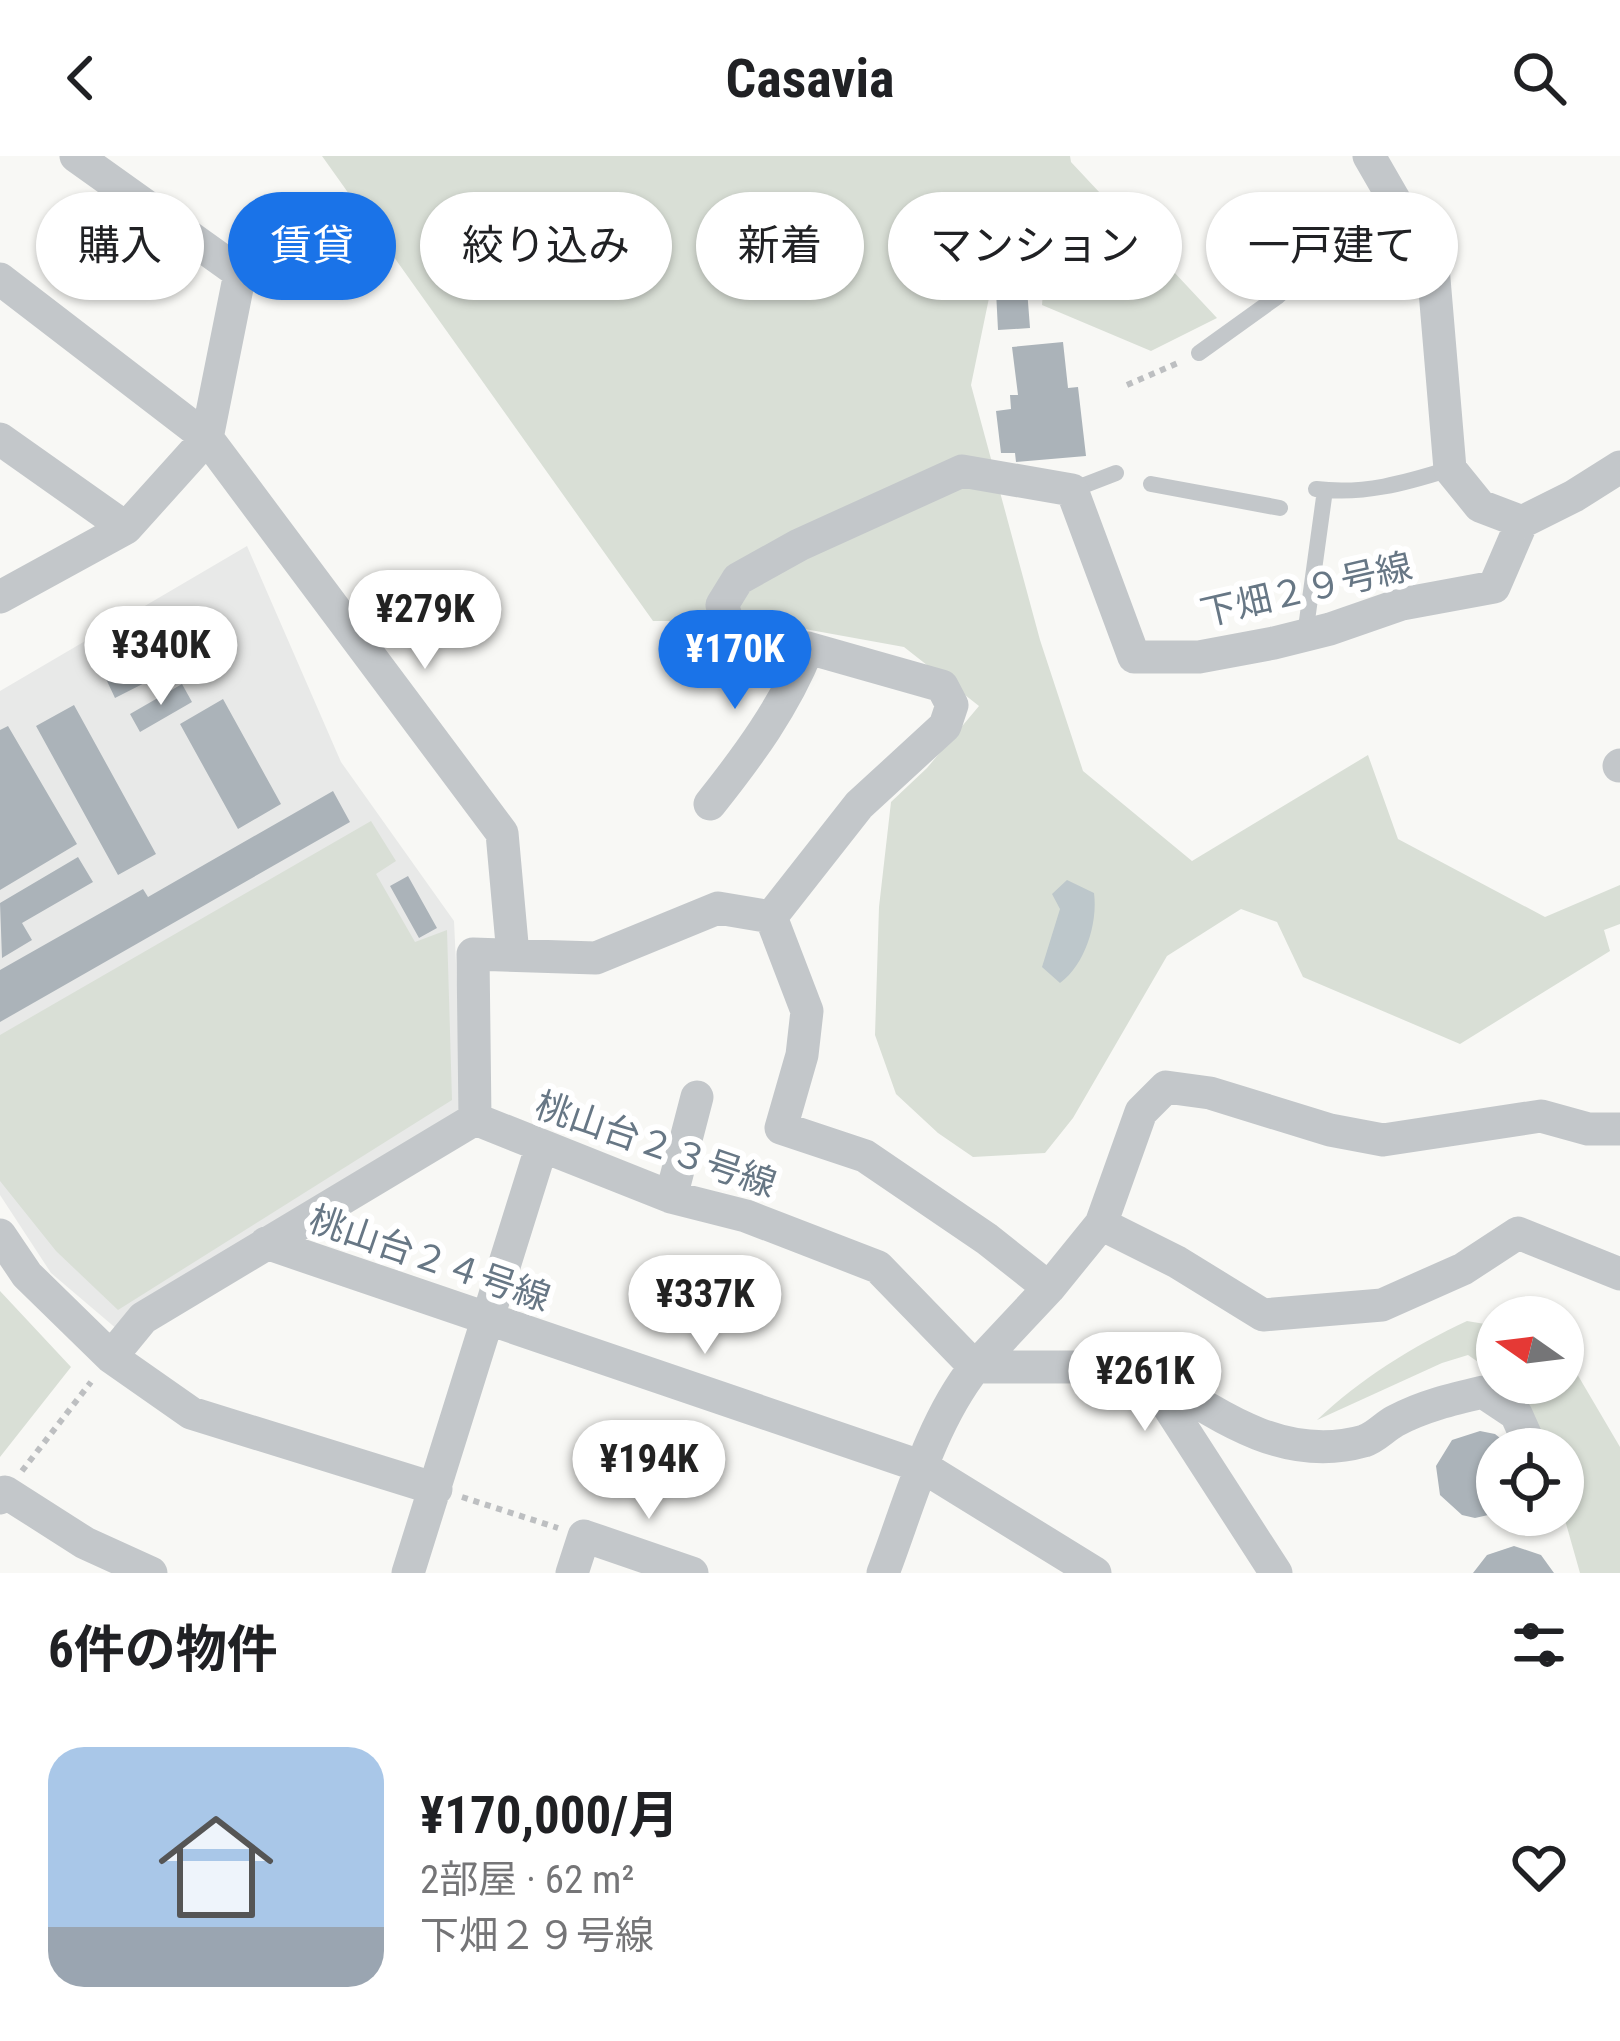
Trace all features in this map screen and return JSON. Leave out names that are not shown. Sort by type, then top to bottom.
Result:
[{"type":"street","points":[[0,597],[126,528],[207,438],[240,273],[76,156]]},
{"type":"street","points":[[1369,156],[1388,192]]},
{"type":"street","points":[[0,279],[207,438],[502,832],[513,955]]},
{"type":"street","points":[[1435,300],[1450,469],[1480,506],[1522,522],[1620,467]]},
{"type":"street","points":[[3,444],[126,528]]},
{"type":"street","points":[[771,917],[859,805],[945,726],[952,705],[942,686],[808,648],[770,646],[732,633],[722,604],[738,579],[799,545],[962,471],[1072,490]]},
{"type":"street","name":"下畑２９号線","points":[[1072,490],[1134,657],[1199,656],[1305,636],[1402,604],[1494,587],[1522,522]]},
{"type":"street","points":[[710,804],[748,757],[795,681],[808,648]]},
{"type":"street","points":[[111,1357],[143,1318],[475,1119],[472,954],[596,958],[718,908],[771,917]]},
{"type":"street","points":[[771,917],[808,1011],[802,1054],[781,1128],[865,1156],[987,1239],[1049,1288]]},
{"type":"street","points":[[883,1573],[959,1388],[1101,1224],[1141,1112],[1166,1087],[1210,1093],[1383,1141],[1541,1116],[1588,1130],[1620,1130]]},
{"type":"street","points":[[671,1197],[697,1097]]},
{"type":"street","name":"桃山台２３号線","points":[[475,1119],[671,1197],[746,1216],[878,1267],[975,1367]]},
{"type":"street","points":[[408,1573],[541,1148]]},
{"type":"street","points":[[1101,1224],[1177,1262],[1263,1316],[1382,1305],[1463,1269],[1518,1233],[1620,1274]]},
{"type":"street","points":[[0,1235],[27,1275],[111,1357],[191,1413],[436,1489]]},
{"type":"street","name":"桃山台２４号線","points":[[266,1243],[923,1467],[1095,1573]]},
{"type":"street","points":[[975,1367],[1143,1367],[1264,1439],[1321,1449],[1369,1440],[1394,1422],[1439,1402],[1483,1392],[1516,1414],[1522,1428]]},
{"type":"street","points":[[1143,1367],[1276,1573]]},
{"type":"street","points":[[2,1495],[85,1544],[151,1573]]},
{"type":"street","points":[[572,1573],[584,1536],[692,1573]]},
{"type":"lane","points":[[1199,352],[1272,300]]},
{"type":"lane","points":[[1305,636],[1320,489],[1350,492],[1392,487],[1450,469]]},
{"type":"lane","points":[[1072,490],[1116,473]]},
{"type":"lane","points":[[1151,484],[1280,508]]},
{"type":"path","points":[[1127,385],[1199,352]]},
{"type":"path","points":[[2,1495],[111,1357]]},
{"type":"path","points":[[436,1489],[584,1536]]},
{"type":"shaded area","points":[[322,156],[1070,156],[1099,192],[888,192],[888,300],[989,300],[971,385],[1040,640],[1083,771],[1192,861],[1368,755],[1398,839],[1545,917],[1620,885],[1620,924],[1604,930],[1610,951],[1460,1044],[1303,977],[1277,922],[1241,909],[1167,956],[1073,1118],[1045,1153],[973,1157],[896,1094],[875,1035],[879,907],[891,802],[979,706],[904,647],[761,621],[653,621],[425,300],[672,300],[672,192],[420,192],[420,294],[396,260],[396,192],[348,192]]},
{"type":"shaded area","points":[[1182,281],[1217,318],[1151,351],[1042,305],[1042,300],[1182,300]]},
{"type":"shaded area","points":[[247,546],[341,762],[454,921],[463,1112],[118,1330],[51,1273],[0,1195],[0,691]]},
{"type":"shaded area","points":[[371,821],[396,861],[376,874],[415,942],[447,930],[452,1100],[118,1310],[56,1251],[0,1181],[0,1035]]},
{"type":"shaded area","points":[[1067,880],[1094,893],[1094,917],[1083,955],[1060,983],[1042,967],[1060,909],[1052,894]]},
{"type":"shaded area","points":[[0,1291],[71,1367],[0,1457]]},
{"type":"shaded area","points":[[1467,1321],[1476,1322],[1476,1361],[1468,1355],[1442,1363],[1317,1420],[1388,1364]]},
{"type":"shaded area","points":[[1584,1386],[1620,1447],[1620,1573],[1580,1573],[1570,1536],[1584,1536],[1584,1428],[1537,1428],[1521,1404],[1584,1404]]},
{"type":"building","points":[[996,300],[1028,300],[1030,328],[998,330]]},
{"type":"building","points":[[1063,342],[1068,388],[1078,387],[1086,456],[1016,462],[1015,453],[1001,453],[996,411],[1011,409],[1010,395],[1018,395],[1012,347]]},
{"type":"building","points":[[153,637],[170,670],[115,698],[99,664]]},
{"type":"building","points":[[182,684],[192,702],[140,732],[130,714]]},
{"type":"building","points":[[223,699],[281,804],[238,829],[180,724]]},
{"type":"building","points":[[74,705],[156,854],[118,875],[36,726]]},
{"type":"building","points":[[8,726],[77,844],[0,890],[0,730]]},
{"type":"building","points":[[333,791],[350,822],[0,1022],[0,970],[143,889],[148,897]]},
{"type":"building","points":[[78,857],[93,882],[22,923],[32,940],[2,958],[0,903]]},
{"type":"building","points":[[408,876],[437,928],[419,938],[390,886]]},
{"type":"building","points":[[1476,1432],[1476,1518],[1462,1515],[1440,1495],[1436,1466],[1452,1440]]},
{"type":"building","points":[[1514,1546],[1541,1555],[1554,1573],[1473,1573],[1487,1555]]}]
